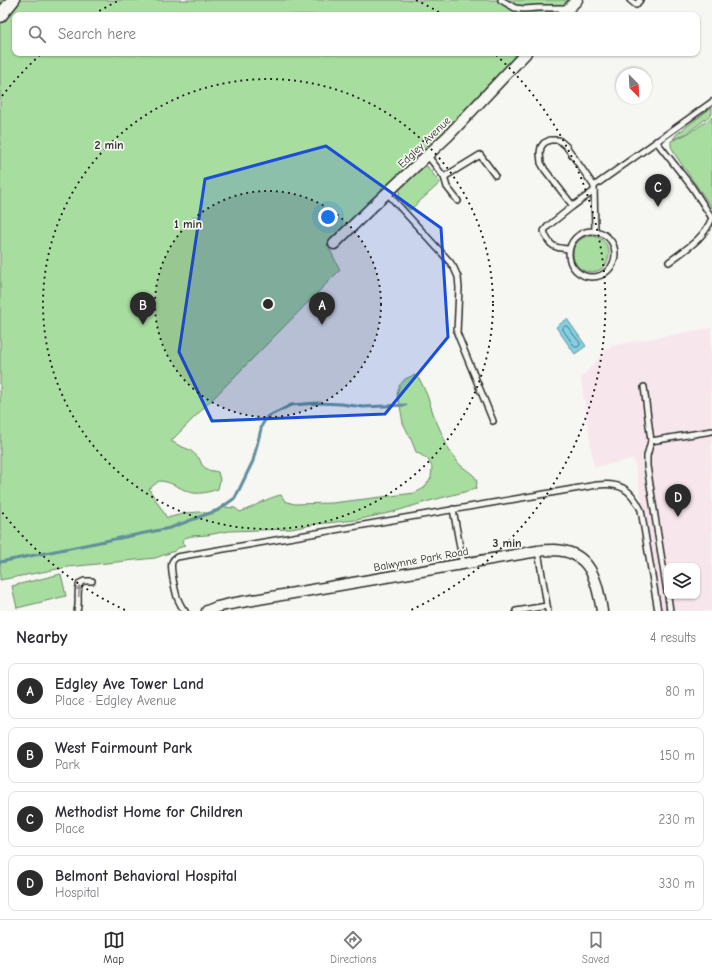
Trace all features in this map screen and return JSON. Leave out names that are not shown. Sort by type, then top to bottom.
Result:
[{"type":"street","points":[[0,16],[13,0]]},
{"type":"street","points":[[566,11],[577,0]]},
{"type":"street","name":"Edgley Avenue","points":[[334,244],[428,156],[464,120],[523,56]]},
{"type":"street","name":"Balwynne Park Road","points":[[208,611],[217,607],[231,608],[538,551],[562,550],[569,552],[582,560],[588,566],[595,579],[602,611]]},
{"type":"lane","points":[[501,0],[515,8],[538,8],[566,11]]},
{"type":"lane","points":[[630,0],[636,5],[640,0]]},
{"type":"lane","points":[[568,249],[557,248],[550,243],[546,238],[544,231],[548,226],[594,188],[656,141],[712,102]]},
{"type":"lane","points":[[573,206],[541,163],[541,147],[544,143],[550,140],[559,140],[566,146],[594,188],[595,230]]},
{"type":"lane","points":[[656,141],[692,187],[712,218],[708,228],[701,238],[669,262]]},
{"type":"lane","points":[[444,177],[480,155],[495,175]]},
{"type":"lane","points":[[428,156],[444,177],[447,186],[458,201]]},
{"type":"lane","points":[[387,193],[454,268],[458,277],[457,333],[492,421]]},
{"type":"lane","points":[[595,230],[606,234],[611,240],[615,247],[614,263],[609,270],[596,277],[581,275],[575,271],[570,264],[568,249],[576,236],[582,232],[595,230]]},
{"type":"lane","points":[[644,387],[652,441],[647,456],[647,466],[664,573]]},
{"type":"lane","points":[[652,441],[712,431]]},
{"type":"lane","points":[[185,611],[177,596],[171,568],[174,559],[177,557],[607,484],[625,489],[637,501],[641,510],[658,611]]},
{"type":"lane","points":[[453,509],[463,564]]},
{"type":"lane","points":[[516,611],[548,608],[538,551]]},
{"type":"lane","points":[[77,611],[79,597],[78,588],[80,583],[92,581]]},
{"type":"lane","points":[[668,599],[670,611]]},
{"type":"highlighted area","points":[[326,146],[441,228],[448,337],[385,414],[212,421],[179,352],[205,179]]},
{"type":"shaded area","points":[[711,328],[712,611],[662,611],[634,459],[594,467],[581,378],[610,346]]},
{"type":"green space","points":[[0,0],[572,0],[561,12],[12,12],[12,56],[518,56],[460,117],[327,244],[340,270],[171,441],[190,450],[199,458],[202,465],[208,470],[218,472],[220,480],[218,489],[204,493],[192,493],[171,483],[159,481],[149,489],[167,518],[187,513],[199,512],[213,514],[225,507],[235,508],[240,512],[270,498],[281,495],[285,501],[294,504],[332,503],[415,493],[424,488],[431,478],[432,467],[428,459],[416,452],[403,423],[397,395],[399,386],[405,379],[414,375],[420,380],[427,395],[434,416],[449,450],[460,465],[475,477],[477,482],[476,488],[393,512],[356,520],[317,524],[291,529],[229,531],[192,536],[184,538],[182,542],[185,546],[155,558],[68,567],[0,580]]},
{"type":"green space","points":[[712,107],[712,114],[688,132],[673,139],[677,134]]},
{"type":"green space","points":[[712,117],[712,208],[676,156],[671,146],[671,141],[682,137]]},
{"type":"green space","points":[[427,166],[440,183],[410,210],[399,196],[400,189],[423,167]]},
{"type":"green space","points":[[595,236],[604,241],[608,247],[608,261],[604,267],[595,272],[587,272],[578,267],[574,261],[573,250],[578,241],[584,237]]},
{"type":"green space","points":[[61,574],[66,596],[17,608],[12,586]]},
{"type":"water","points":[[567,319],[586,346],[575,354],[556,327]]},
{"type":"waterway","points":[[0,562],[170,528],[218,510],[235,498],[253,461],[262,425],[267,417],[291,405],[318,403],[363,407],[406,405]]},
{"type":"place","name":"Methodist Home for Children","points":[[658,207]]},
{"type":"place","name":"West Fairmount Park","points":[[143,325]]},
{"type":"place","name":"Edgley Ave Tower Land","points":[[322,325]]},
{"type":"place","name":"Belmont Behavioral Hospital","points":[[678,517]]}]
